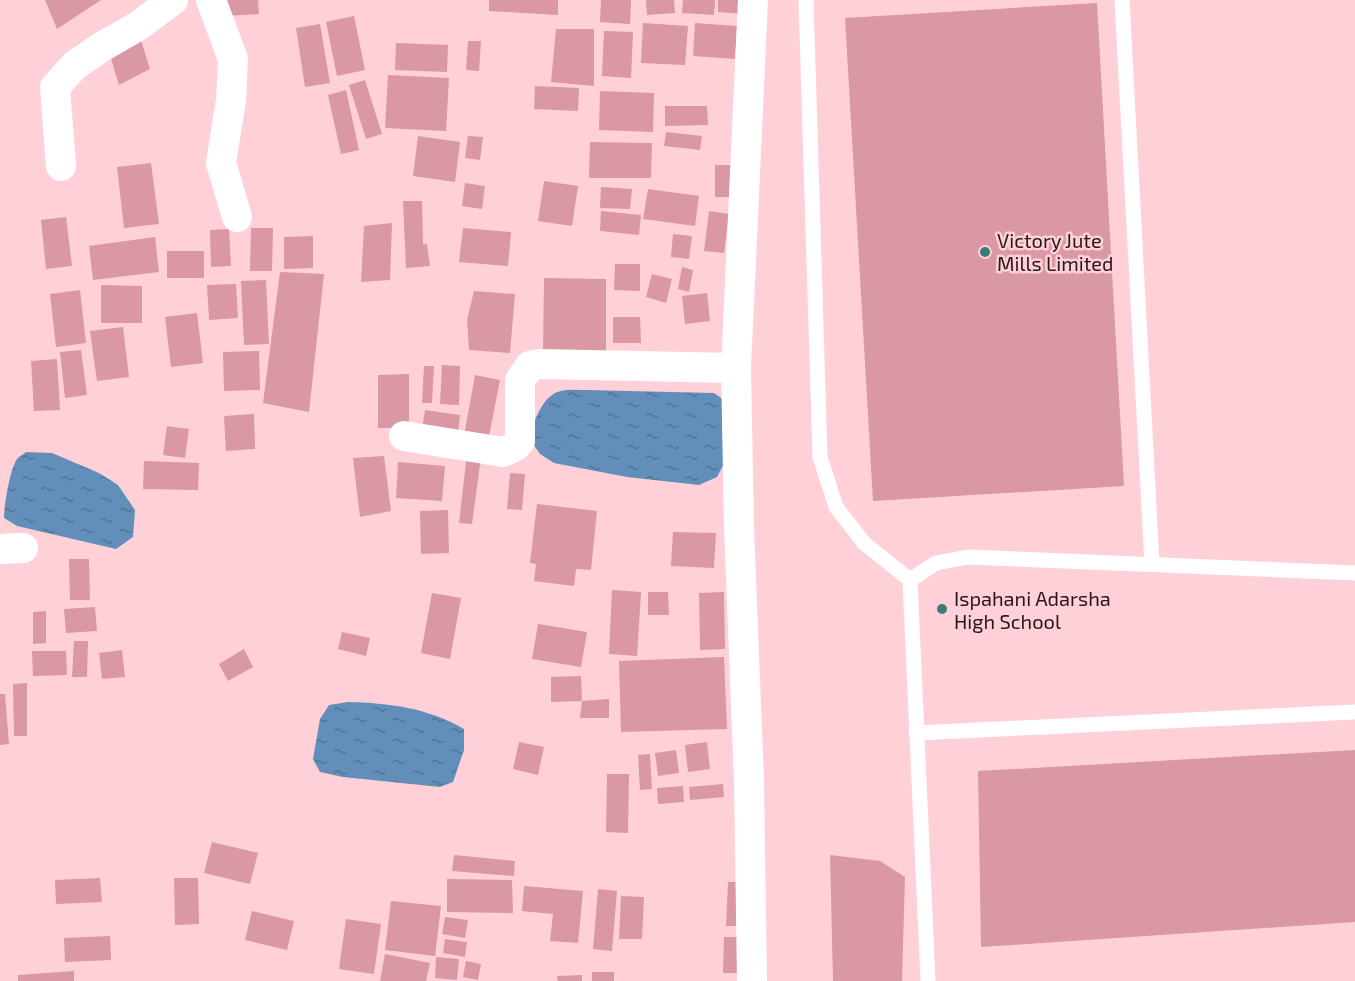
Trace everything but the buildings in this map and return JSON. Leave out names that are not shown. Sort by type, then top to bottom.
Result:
[{"type":"street","points":[[61,166],[56,87],[75,65],[138,26],[173,0]]},
{"type":"street","points":[[211,0],[233,59],[231,100],[221,163],[237,217]]},
{"type":"street","points":[[752,981],[749,781],[739,527],[736,368],[753,0]]},
{"type":"street","points":[[404,436],[503,452],[516,446],[520,441],[520,380],[530,366],[540,364],[736,368]]},
{"type":"lane","points":[[806,0],[820,457],[836,507],[864,543],[910,580],[928,981]]},
{"type":"lane","points":[[1122,0],[1152,564]]},
{"type":"lane","points":[[910,580],[936,563],[968,557],[1355,573]]},
{"type":"lane","points":[[916,734],[1355,712]]},
{"type":"water","points":[[560,391],[714,393],[727,402],[727,458],[717,477],[699,485],[627,477],[554,463],[540,454],[529,438],[544,403]]},
{"type":"water","points":[[26,452],[52,453],[99,473],[118,485],[135,510],[133,537],[116,549],[17,526],[4,518],[12,471],[17,459]]},
{"type":"water","points":[[348,702],[422,711],[464,729],[464,750],[453,782],[440,787],[343,777],[320,772],[313,759],[320,719],[329,705]]},
{"type":"place","name":"Victory Jute Mills Limited","points":[[985,252]]},
{"type":"place","name":"Ispahani Adarsha High School","points":[[942,609]]}]
